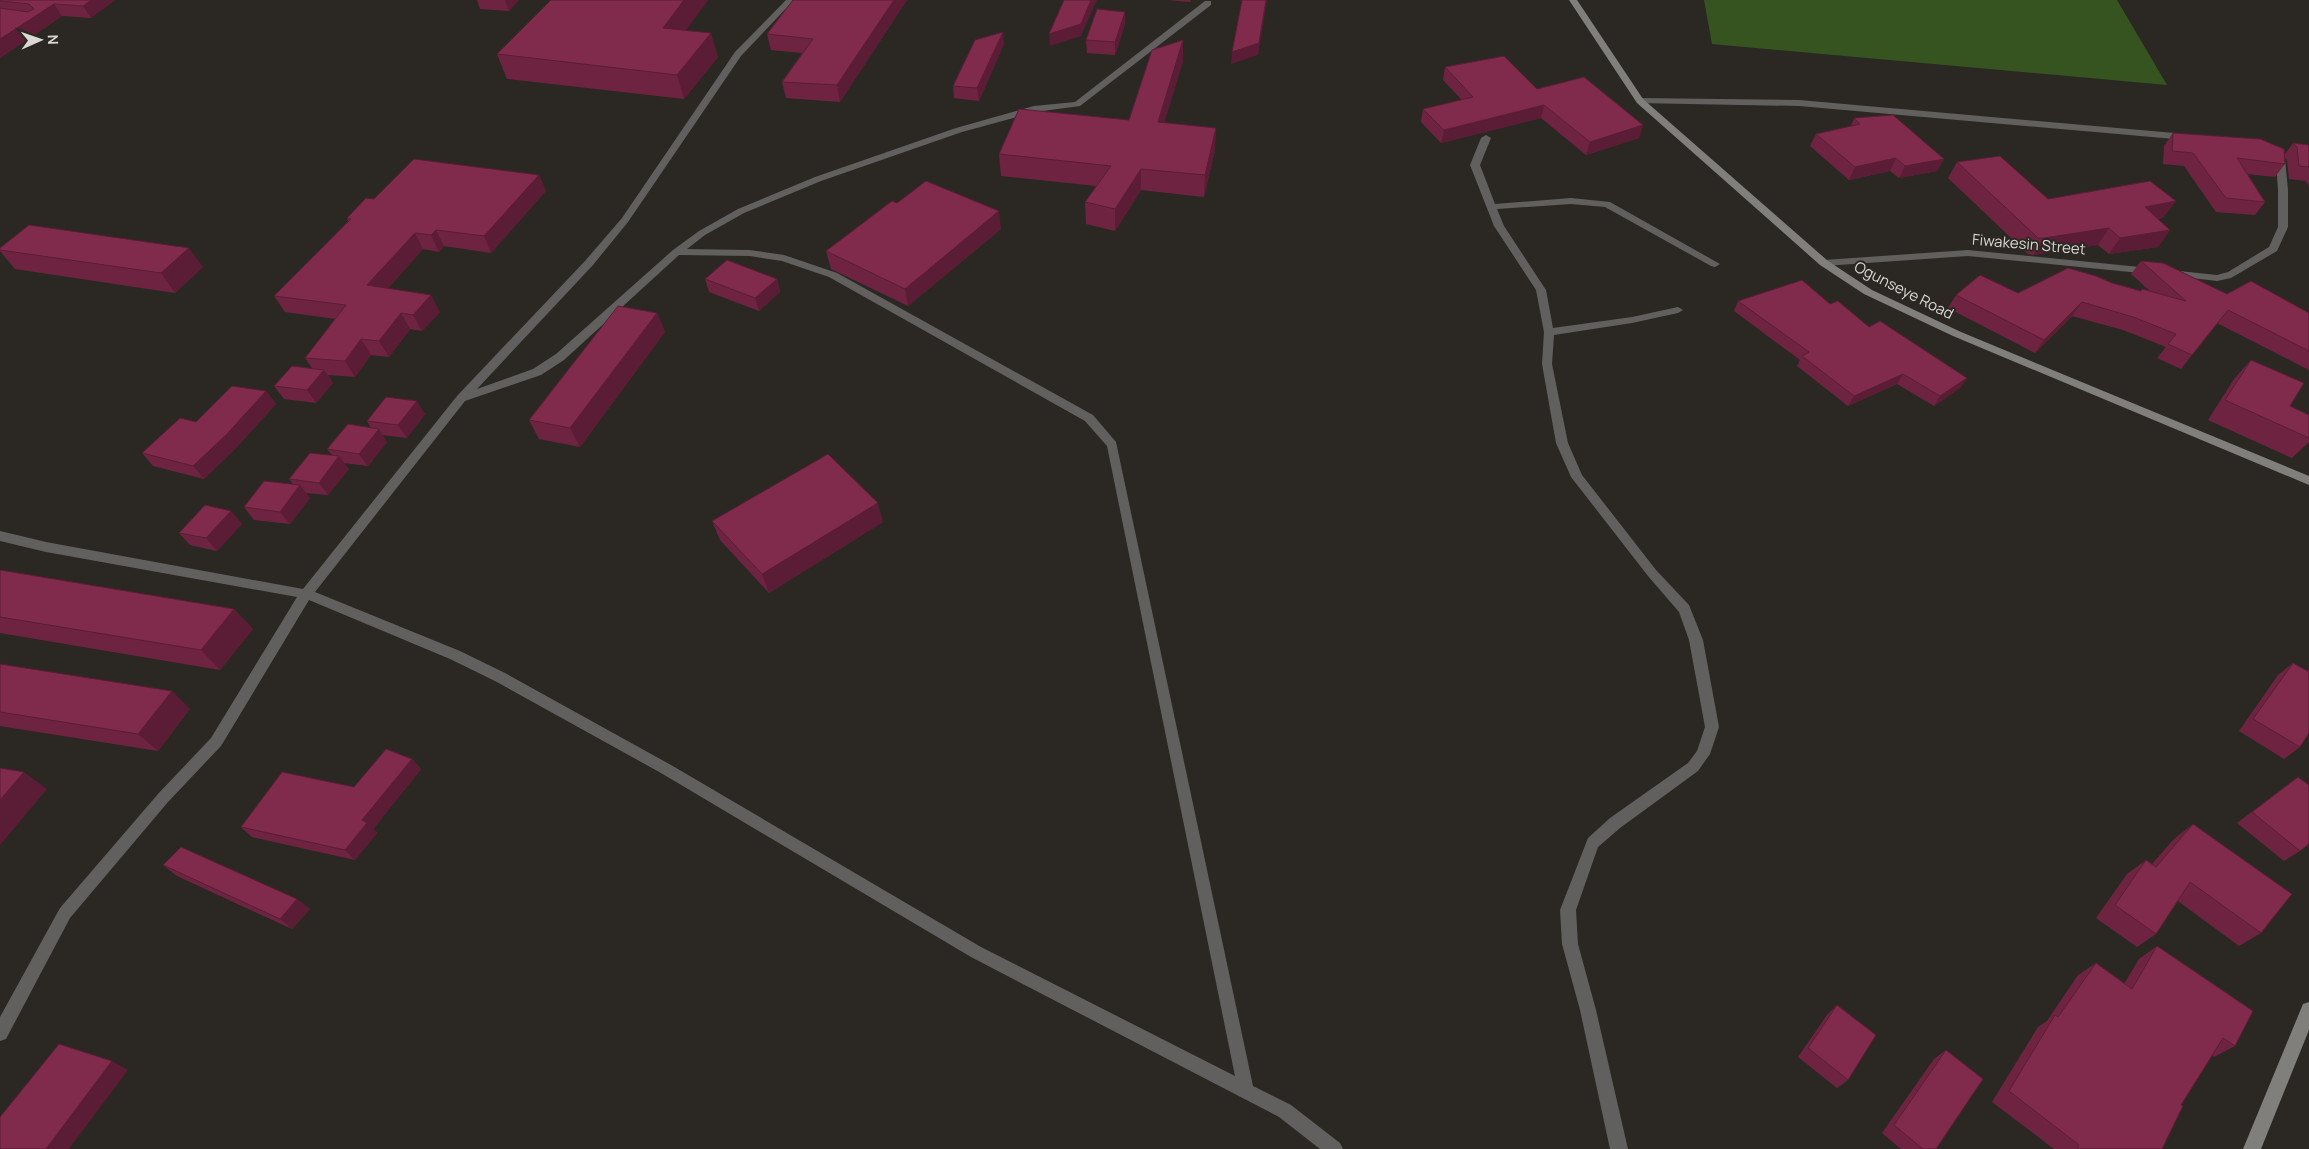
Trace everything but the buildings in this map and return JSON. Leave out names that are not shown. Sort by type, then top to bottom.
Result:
[{"type":"street","points":[[0,1033],[65,913],[163,798],[216,742],[306,594],[461,399],[589,263],[626,220],[738,54],[790,0]]},
{"type":"street","name":"Ogunseye Road","points":[[1573,0],[1640,101],[1824,263],[1868,292],[1909,312],[2309,481]]},
{"type":"street","points":[[461,399],[537,372],[560,357],[677,252],[702,233],[741,211],[818,179],[958,130],[1034,109],[1077,104],[1208,3]]},
{"type":"street","points":[[1640,101],[1799,103],[2197,138]]},
{"type":"street","points":[[1486,138],[1474,165],[1507,240],[1541,290],[1549,332],[1547,364],[1562,443],[1577,477],[1652,573],[1684,609],[1696,640],[1712,727],[1703,754],[1692,768],[1615,823],[1593,843],[1568,910],[1570,944],[1588,1010],[1619,1149]]},
{"type":"street","name":"Fiwakesin Street","points":[[1824,263],[1968,253],[2217,278],[2231,275],[2273,249],[2283,227],[2283,190],[2280,160],[2264,150]]},
{"type":"street","points":[[1492,207],[1571,201],[1607,204],[1716,264]]},
{"type":"street","points":[[677,252],[750,253],[784,258],[833,275],[1088,418],[1112,445],[1246,1092]]},
{"type":"street","points":[[1549,332],[1632,320],[1678,310]]},
{"type":"street","points":[[0,536],[56,549],[306,594],[455,655],[500,677],[666,769],[976,952],[1285,1111],[1334,1149]]},
{"type":"street","points":[[2252,1149],[2309,1010]]},
{"type":"green space","points":[[1704,0],[2117,0],[2167,85],[1712,44]]}]
